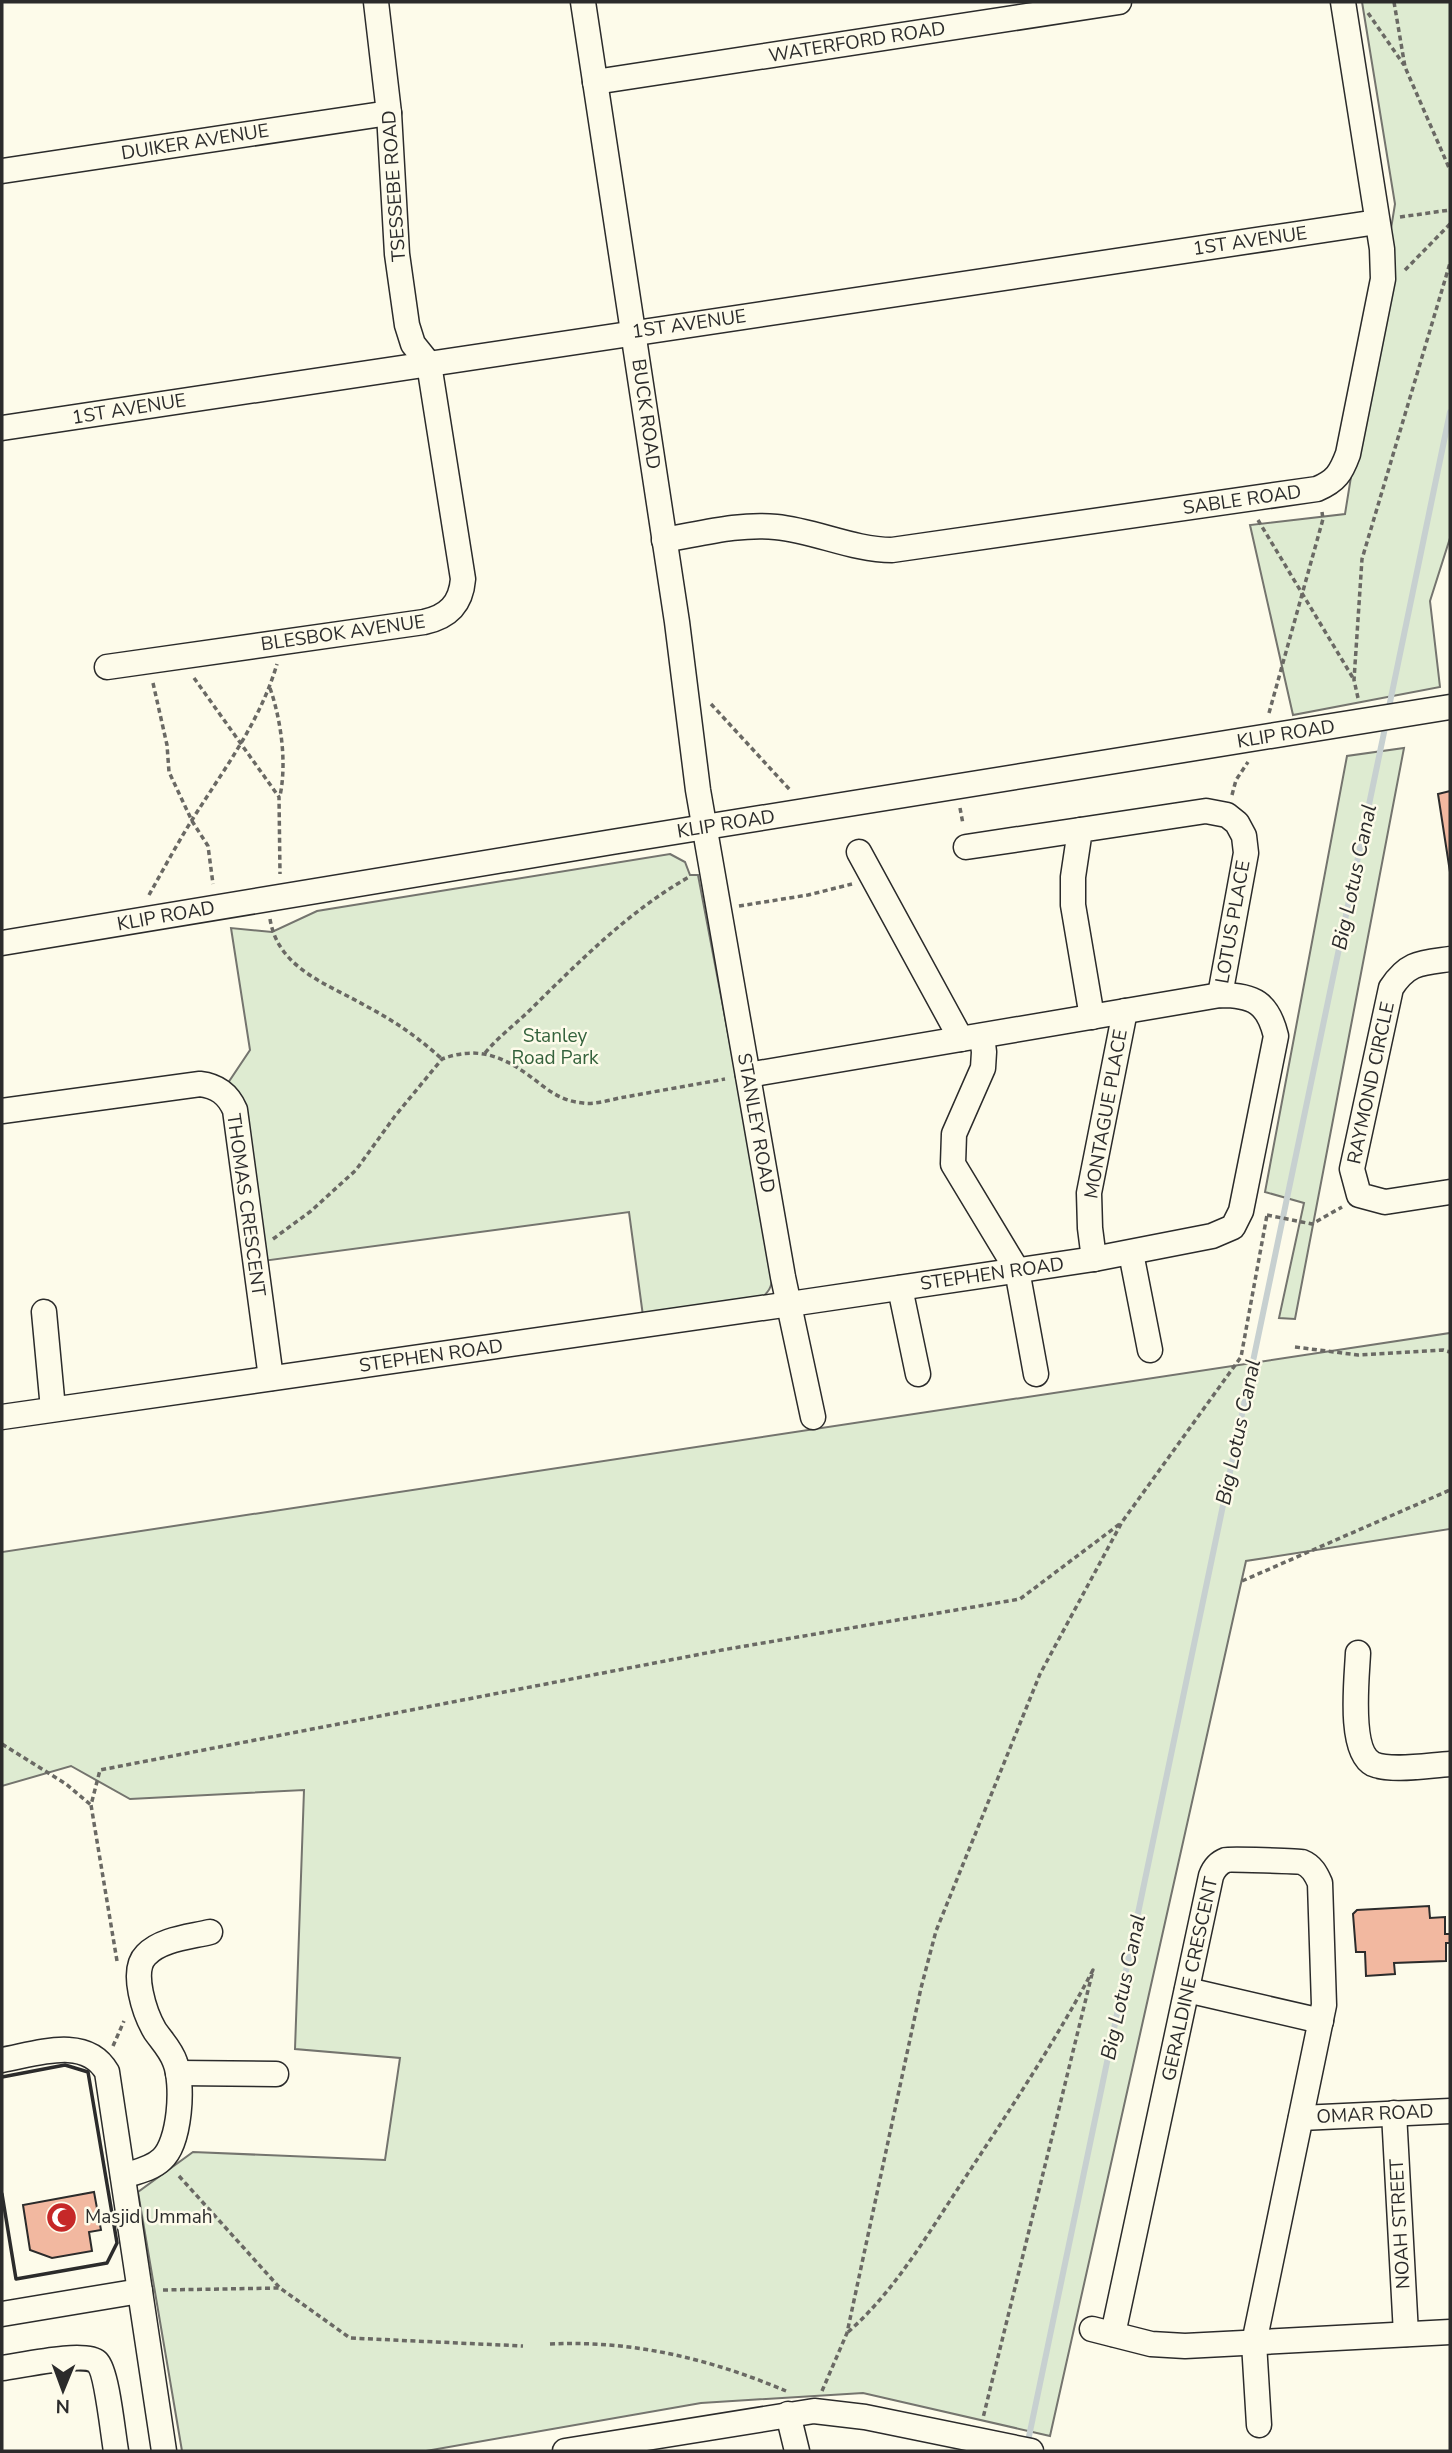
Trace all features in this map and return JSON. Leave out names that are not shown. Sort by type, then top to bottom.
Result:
[{"type":"street","name":"TSESSEBE ROAD","points":[[376,2],[389,113],[397,254],[407,325],[413,344],[429,364]]},
{"type":"street","name":"BUCK ROAD","points":[[583,2],[634,333],[704,827]]},
{"type":"street","name":"WATERFORD ROAD","points":[[595,82],[1119,2]]},
{"type":"street","name":"SABLE ROAD","points":[[664,540],[751,527],[775,527],[804,531],[867,548],[892,550],[1317,489],[1332,483],[1342,472],[1348,454],[1381,294],[1387,220],[1343,2]]},
{"type":"street","name":"DUIKER AVENUE","points":[[2,171],[389,113]]},
{"type":"street","name":"1ST AVENUE","points":[[2,428],[1387,220]]},
{"type":"street","name":"BLESBOK AVENUE","points":[[107,667],[435,620],[445,615],[459,599],[463,579],[429,364]]},
{"type":"street","name":"KLIP ROAD","points":[[2,943],[1450,707]]},
{"type":"street","points":[[966,847],[1206,811],[1227,815]]},
{"type":"street","name":"LOTUS PLACE","points":[[1220,995],[1246,853],[1244,836],[1237,823],[1227,815]]},
{"type":"street","name":"STANLEY ROAD","points":[[704,827],[740,1076],[813,1417]]},
{"type":"street","points":[[1080,830],[1073,877],[1073,905],[1092,1017]]},
{"type":"street","points":[[859,852],[971,1037],[984,1052],[983,1068],[954,1134],[953,1164],[1017,1270],[1036,1374]]},
{"type":"street","name":"RAYMOND CIRCLE","points":[[1450,959],[1427,962],[1402,971],[1391,988],[1352,1169],[1359,1195],[1385,1202],[1450,1192]]},
{"type":"street","name":"STEPHEN ROAD","points":[[2,1416],[900,1288],[1130,1253],[1212,1236],[1233,1227],[1241,1211],[1276,1036],[1272,1017],[1256,1001],[1234,995],[1220,995],[740,1076]]},
{"type":"street","name":"MONTAGUE PLACE","points":[[1094,1259],[1089,1193],[1125,1011]]},
{"type":"street","name":"THOMAS CRESCENT","points":[[2,1111],[200,1084],[218,1088],[225,1094],[235,1111],[271,1378]]},
{"type":"street","points":[[1130,1253],[1150,1350]]},
{"type":"street","points":[[900,1288],[918,1374]]},
{"type":"street","points":[[44,1312],[53,1409]]},
{"type":"street","points":[[1358,1653],[1357,1719],[1363,1755],[1373,1764],[1386,1767],[1450,1764]]},
{"type":"street","name":"GERALDINE CRESCENT","points":[[1254,2343],[1168,2346],[1103,2332],[1214,1869],[1233,1858],[1252,1861],[1294,1860],[1308,1865],[1314,1871],[1320,1883],[1325,1988],[1321,2021],[1254,2343],[1259,2425]]},
{"type":"street","points":[[123,2176],[150,2167],[163,2159],[173,2145],[177,2128],[178,2073],[175,2061],[154,2029],[144,2005],[139,1968],[144,1956],[156,1948],[173,1940],[210,1932]]},
{"type":"street","points":[[1187,1990],[1321,2021]]},
{"type":"street","points":[[2,2060],[76,2050],[100,2060],[107,2072],[163,2451]]},
{"type":"street","points":[[178,2073],[276,2074]]},
{"type":"street","name":"OMAR ROAD","points":[[1301,2118],[1450,2111]]},
{"type":"street","name":"NOAH STREET","points":[[1394,2113],[1406,2334]]},
{"type":"street","points":[[2,2314],[140,2291]]},
{"type":"street","points":[[1254,2343],[1450,2332]]},
{"type":"street","points":[[2,2368],[74,2358],[91,2358],[99,2363],[104,2377],[116,2451]]},
{"type":"street","points":[[565,2451],[814,2411],[865,2417],[977,2445],[1022,2449]]},
{"type":"street","points":[[788,2414],[797,2451]]},
{"type":"path","points":[[1394,2],[1405,67]]},
{"type":"path","points":[[1368,13],[1405,67],[1450,170]]},
{"type":"path","points":[[1387,220],[1450,209]]},
{"type":"path","points":[[1381,294],[1450,224]]},
{"type":"path","points":[[1363,722],[1354,680],[1362,559],[1450,262]]},
{"type":"path","points":[[1227,815],[1236,780],[1262,738],[1303,596],[1323,519],[1317,489]]},
{"type":"path","points":[[1245,499],[1354,680]]},
{"type":"path","points":[[133,922],[192,821],[241,747],[270,688],[284,642]]},
{"type":"path","points":[[178,657],[279,797]]},
{"type":"path","points":[[149,661],[167,745],[169,772],[192,821],[208,846],[217,908]]},
{"type":"path","points":[[270,688],[276,706],[284,776],[279,797],[280,898]]},
{"type":"path","points":[[685,691],[705,698],[784,785],[813,810]]},
{"type":"path","points":[[957,787],[966,847]]},
{"type":"path","points":[[485,1053],[495,1040],[519,1021],[630,915],[696,873]]},
{"type":"path","points":[[717,909],[808,895],[874,879]]},
{"type":"path","points":[[271,929],[272,936],[297,966],[320,982],[368,1006],[410,1033],[442,1059]]},
{"type":"path","points":[[265,1244],[311,1211],[356,1170],[395,1116],[442,1059],[466,1051],[485,1053],[527,1074],[557,1097],[585,1104],[740,1076]]},
{"type":"path","points":[[550,2344],[578,2342],[650,2348],[745,2373],[788,2392],[814,2411],[847,2333],[921,1988],[936,1931],[1040,1674],[1122,1522],[1241,1357],[1267,1215],[1312,1224],[1350,1202]]},
{"type":"path","points":[[1295,1347],[1358,1356],[1443,1350],[1450,1352]]},
{"type":"path","points":[[1242,1581],[1450,1490]]},
{"type":"path","points":[[117,1963],[91,1805],[100,1770],[723,1650],[1020,1599],[1122,1522]]},
{"type":"path","points":[[2,1744],[66,1784],[91,1805]]},
{"type":"path","points":[[847,2333],[869,2314],[912,2257],[1069,2015],[1093,1970],[977,2445]]},
{"type":"path","points":[[100,2060],[114,2045],[124,2021],[124,2012]]},
{"type":"path","points":[[163,2159],[281,2288],[351,2338],[523,2346]]},
{"type":"path","points":[[140,2291],[281,2288]]},
{"type":"green space","points":[[1362,2],[1450,2],[1450,538],[1430,601],[1440,687],[1293,715],[1250,525],[1345,514],[1395,204]]},
{"type":"green space","points":[[1404,748],[1295,1319],[1279,1318],[1304,1203],[1265,1192],[1347,756]]},
{"type":"green space","name":"Stanley Road Park","points":[[670,854],[685,862],[690,875],[698,875],[773,1270],[771,1286],[765,1295],[761,1298],[643,1316],[629,1212],[263,1261],[228,1083],[250,1050],[231,928],[272,932],[317,911]]},
{"type":"green space","points":[[1450,1333],[1450,1529],[1246,1561],[1050,2436],[863,2393],[701,2403],[426,2451],[182,2451],[138,2192],[193,2152],[385,2160],[400,2058],[295,2049],[304,1790],[130,1799],[71,1766],[2,1786],[2,1552]]},
{"type":"building","points":[[1450,791],[1450,872],[1438,794]]},
{"type":"building","points":[[1429,1906],[1430,1918],[1445,1917],[1445,1934],[1450,1934],[1450,1943],[1446,1943],[1446,1961],[1394,1963],[1395,1974],[1366,1976],[1365,1952],[1356,1952],[1353,1914],[1357,1910]]},
{"type":"building","name":"Masjid Ummah","points":[[94,2192],[101,2230],[89,2232],[92,2251],[52,2258],[30,2250],[23,2205]]},
{"type":"waterway","name":"Big Lotus Canal","points":[[1388,712],[1450,412]]},
{"type":"waterway","name":"Big Lotus Canal","points":[[1027,2446],[1386,723]]},
{"type":"wall","points":[[2,2077],[65,2065],[88,2072],[117,2243],[107,2263],[16,2279],[2,2194]]},
{"type":"place","name":"Masjid Ummah","points":[[62,2217]]}]
